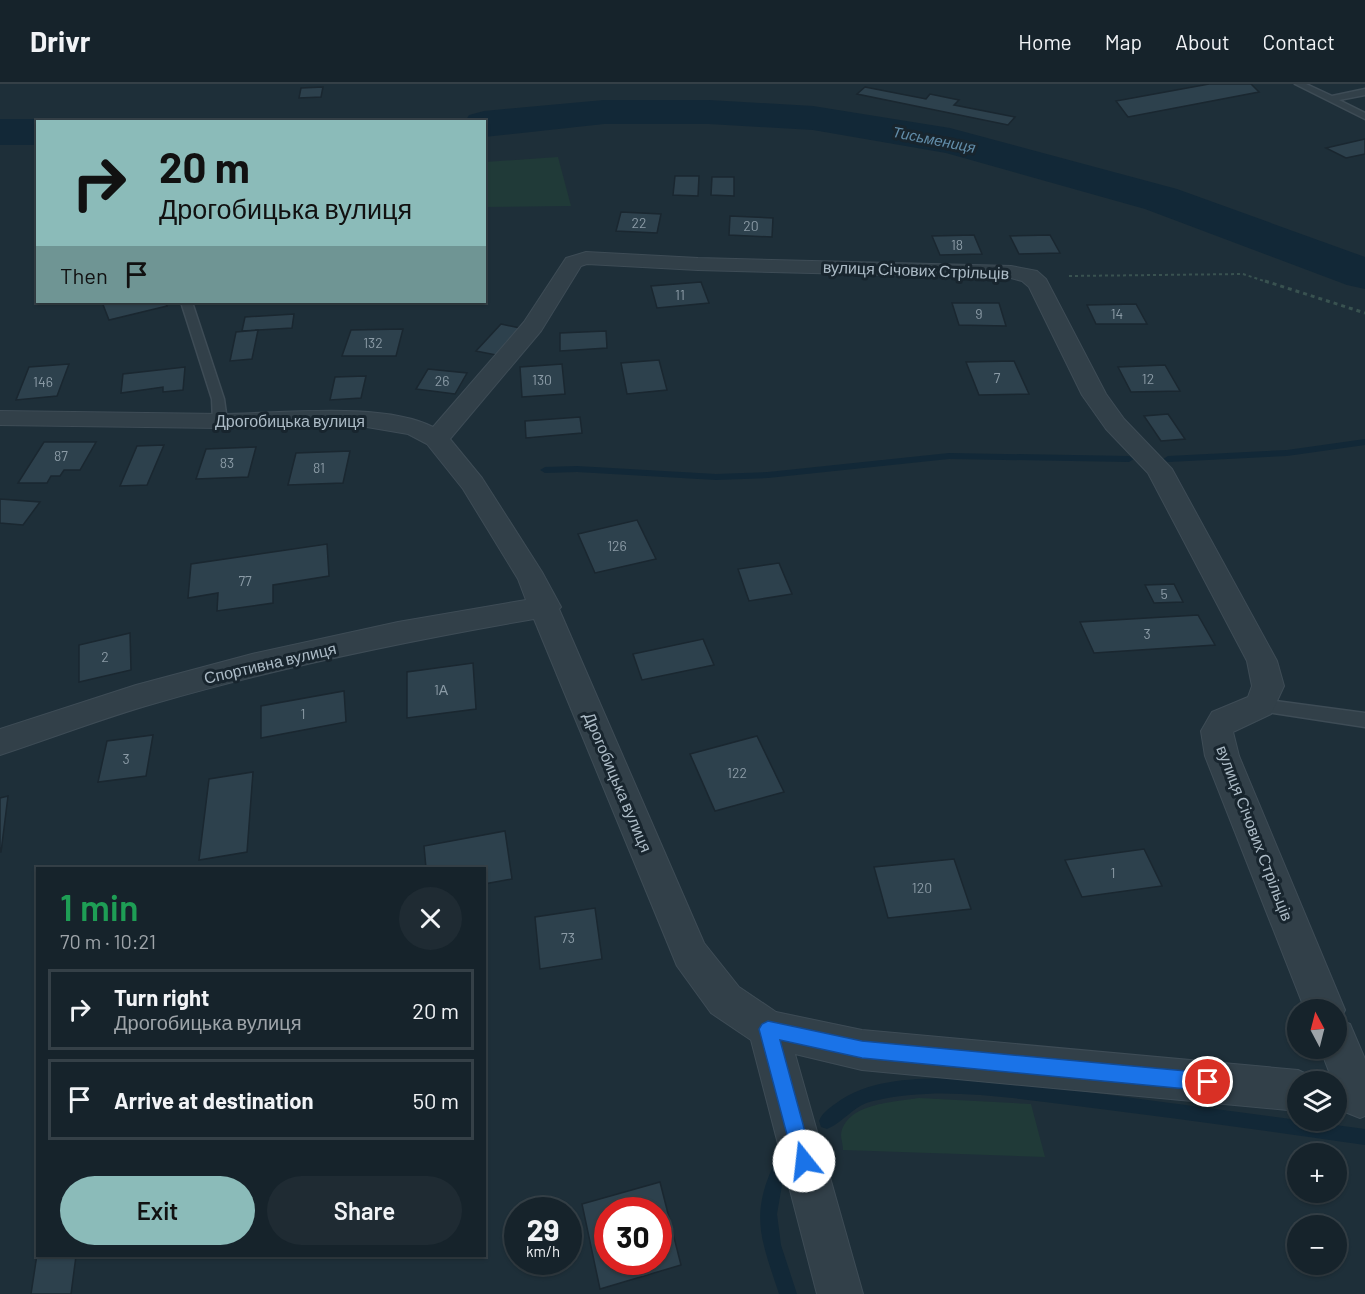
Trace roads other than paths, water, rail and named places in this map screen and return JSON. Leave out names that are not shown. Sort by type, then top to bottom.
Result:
[{"type":"street","name":"вулиця Січових Стрільців","points":[[436,439],[533,326],[573,262],[586,258],[698,264],[1011,272],[1029,276],[1038,284],[1094,395],[1114,424],[1159,469],[1262,661],[1268,686],[1260,705],[1223,721],[1217,731],[1220,748],[1321,999]]},
{"type":"street","name":"Дрогобицька вулиця","points":[[0,418],[220,421],[361,419],[395,423],[417,429],[436,439],[473,484],[532,579],[546,607],[690,954],[725,1000],[768,1029],[862,1050],[1287,1090]]},
{"type":"street","name":"Спортивна вулиця","points":[[0,742],[154,692],[210,677],[433,626],[546,607]]},
{"type":"street","points":[[768,1029],[840,1294]]},
{"type":"street","points":[[1342,1059],[1354,1097]]},
{"type":"lane","points":[[1299,84],[1365,116]]},
{"type":"lane","points":[[1332,99],[1365,92]]},
{"type":"lane","points":[[186,303],[218,399],[220,421]]},
{"type":"lane","points":[[1260,705],[1365,720]]},
{"type":"waterway","name":"Тисьмениця","points":[[486,124],[604,112],[709,112],[813,118],[950,141],[1161,199],[1365,274]]},
{"type":"waterway","name":"Тисьмениця","points":[[0,132],[36,132]]},
{"type":"waterway","points":[[1168,459],[1287,453],[1365,442]]},
{"type":"waterway","points":[[545,470],[577,469],[716,477],[768,475],[949,456],[1129,459]]},
{"type":"waterway","points":[[827,1121],[848,1104],[872,1093],[920,1086],[946,1086],[1027,1092],[1185,1111],[1365,1137]]},
{"type":"waterway","points":[[782,1166],[769,1199],[768,1214],[772,1245],[788,1294]]}]
